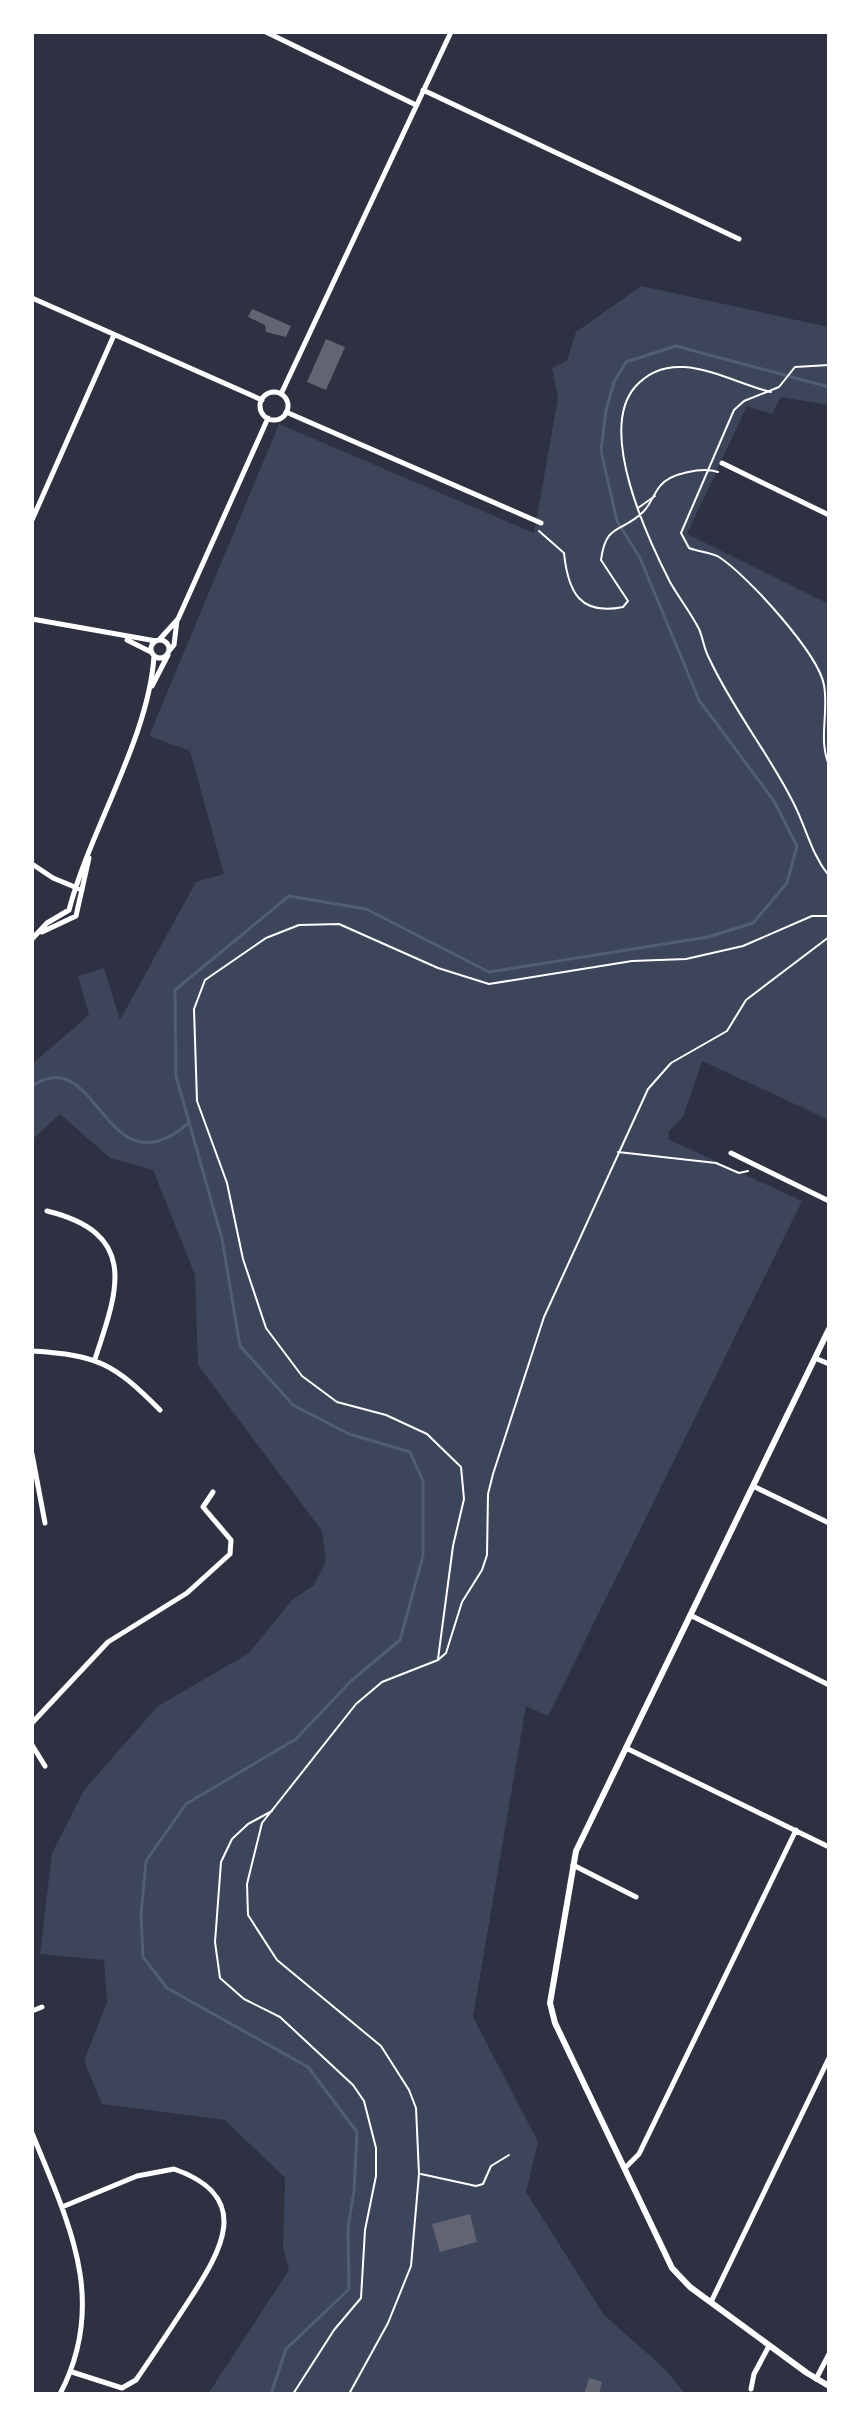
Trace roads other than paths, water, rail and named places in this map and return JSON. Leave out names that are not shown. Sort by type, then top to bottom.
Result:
[{"type":"street","points":[[266,32],[416,105]]},
{"type":"street","points":[[281,394],[451,32]]},
{"type":"street","points":[[423,90],[739,239]]},
{"type":"street","points":[[32,298],[262,400]]},
{"type":"street","points":[[32,520],[114,335]]},
{"type":"street","points":[[272,392],[281,394],[288,404],[286,412],[277,419],[268,418],[260,408],[262,400],[272,392]]},
{"type":"street","points":[[286,412],[541,523]]},
{"type":"street","points":[[35,936],[47,923],[69,910],[73,887],[91,850],[150,690],[174,645],[178,619],[268,418]]},
{"type":"street","points":[[722,463],[829,515]]},
{"type":"street","points":[[32,619],[118,637],[157,640],[167,643],[169,653]]},
{"type":"street","points":[[150,690],[157,640],[178,619]]},
{"type":"street","points":[[118,637],[162,659],[169,653]]},
{"type":"street","points":[[35,936],[76,916],[91,850]]},
{"type":"street","points":[[32,864],[82,890]]},
{"type":"street","points":[[731,1153],[829,1201]]},
{"type":"street","points":[[47,1211],[84,1225],[98,1237],[114,1263],[115,1304],[95,1359]]},
{"type":"street","points":[[829,1329],[572,1865],[552,1988],[551,2012],[672,2268],[769,2346],[829,2386]]},
{"type":"street","points":[[32,1351],[95,1359],[127,1377],[160,1410]]},
{"type":"street","points":[[815,1358],[829,1364]]},
{"type":"street","points":[[32,1454],[45,1523]]},
{"type":"street","points":[[753,1486],[829,1523]]},
{"type":"street","points":[[32,1723],[108,1642],[187,1593],[230,1554],[231,1540],[201,1507],[213,1492]]},
{"type":"street","points":[[690,1615],[829,1685]]},
{"type":"street","points":[[32,1745],[45,1766]]},
{"type":"street","points":[[626,1748],[829,1847]]},
{"type":"street","points":[[625,2168],[639,2154],[796,1830]]},
{"type":"street","points":[[572,1865],[636,1897]]},
{"type":"street","points":[[32,2011],[42,2007]]},
{"type":"street","points":[[711,2302],[829,2058]]},
{"type":"street","points":[[32,2133],[62,2207],[80,2261],[84,2289],[83,2327],[72,2372],[60,2394]]},
{"type":"street","points":[[62,2207],[137,2176],[174,2169],[212,2190],[219,2200],[226,2224],[221,2246],[209,2270],[136,2380],[122,2388],[72,2372]]},
{"type":"street","points":[[751,2389],[754,2374],[769,2346]]},
{"type":"street","points":[[816,2379],[829,2354]]},
{"type":"waterway","points":[[271,2394],[286,2349],[349,2289],[348,2228],[354,2191],[357,2132],[308,2067],[167,1988],[143,1957],[141,1915],[146,1861],[186,1804],[296,1739],[351,1681],[400,1640],[423,1556],[423,1481],[410,1452],[349,1434],[293,1405],[240,1346],[222,1239],[176,1076],[175,990],[289,896],[366,909],[489,972],[708,937],[753,923],[787,883],[797,846],[774,801],[699,700],[640,558],[617,521],[601,451],[606,410],[614,382],[626,362],[676,346],[829,387]]},
{"type":"waterway","points":[[32,1086],[54,1077],[73,1083],[120,1131],[138,1142],[161,1140],[190,1122]]}]
